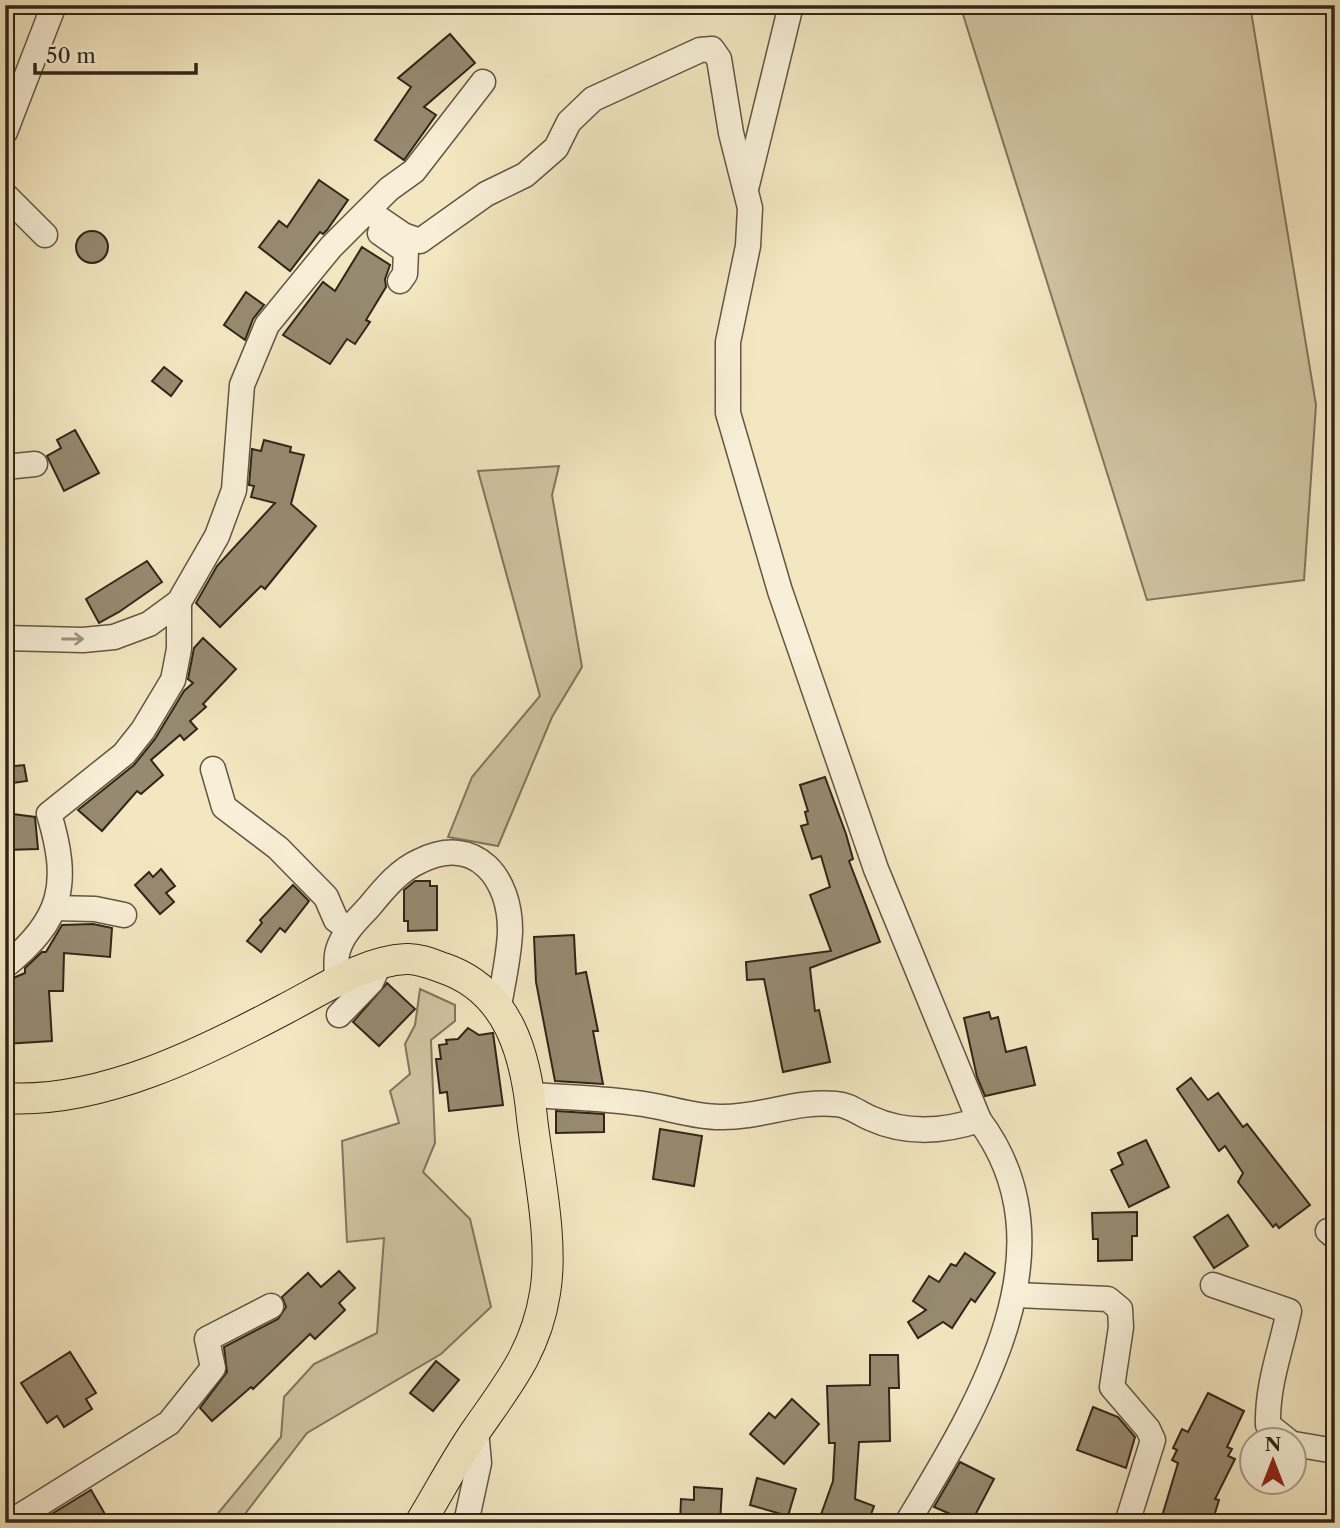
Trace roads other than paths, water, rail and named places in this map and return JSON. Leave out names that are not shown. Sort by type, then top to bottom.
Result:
[{"type":"main road","points":[[5,1098],[71,1095],[185,1059],[380,963],[408,959],[456,972],[481,987],[499,1006],[521,1054],[530,1095],[546,1244],[546,1290],[538,1329],[522,1366],[476,1430],[420,1523]]},
{"type":"street","points":[[5,132],[54,5]]},
{"type":"street","points":[[746,190],[791,5]]},
{"type":"street","points":[[363,215],[420,241],[486,194],[525,175],[556,148],[569,122],[593,100],[700,50],[712,50],[719,59],[750,208],[748,246],[728,342],[727,413],[780,591],[876,869],[979,1120],[999,1154],[1014,1198],[1019,1237],[1016,1295],[975,1402],[906,1523]]},
{"type":"street","points":[[5,638],[83,640],[114,637],[149,624],[179,602],[217,536],[234,490],[242,385],[267,325],[300,283],[363,215],[389,189],[414,171],[483,82]]},
{"type":"street","points":[[5,195],[45,235]]},
{"type":"street","points":[[363,215],[406,251],[405,274],[400,281]]},
{"type":"street","points":[[5,467],[35,464]]},
{"type":"street","points":[[11,953],[59,900],[60,867],[49,814],[124,754],[173,680],[179,649],[179,602]]},
{"type":"street","points":[[213,769],[224,807],[278,848],[326,897],[336,920],[349,929]]},
{"type":"street","points":[[337,982],[337,951],[349,929],[401,873],[419,861],[449,854],[477,857],[493,872],[501,886],[510,932],[499,1006]]},
{"type":"street","points":[[54,908],[95,909],[124,915]]},
{"type":"street","points":[[340,1015],[371,982],[380,963]]},
{"type":"street","points":[[530,1095],[638,1103],[696,1116],[721,1117],[753,1114],[785,1106],[834,1103],[848,1105],[893,1128],[913,1131],[961,1126],[979,1120]]},
{"type":"street","points":[[1213,1285],[1289,1311],[1271,1374],[1269,1426]]},
{"type":"street","points":[[1016,1295],[1108,1299],[1120,1309],[1121,1327],[1112,1387],[1148,1429],[1153,1440],[1126,1523]]},
{"type":"street","points":[[10,1515],[169,1423],[213,1368],[207,1339],[271,1306]]},
{"type":"street","points":[[467,1523],[479,1463],[476,1430]]},
{"type":"street","points":[[1308,1446],[1335,1451]]}]
